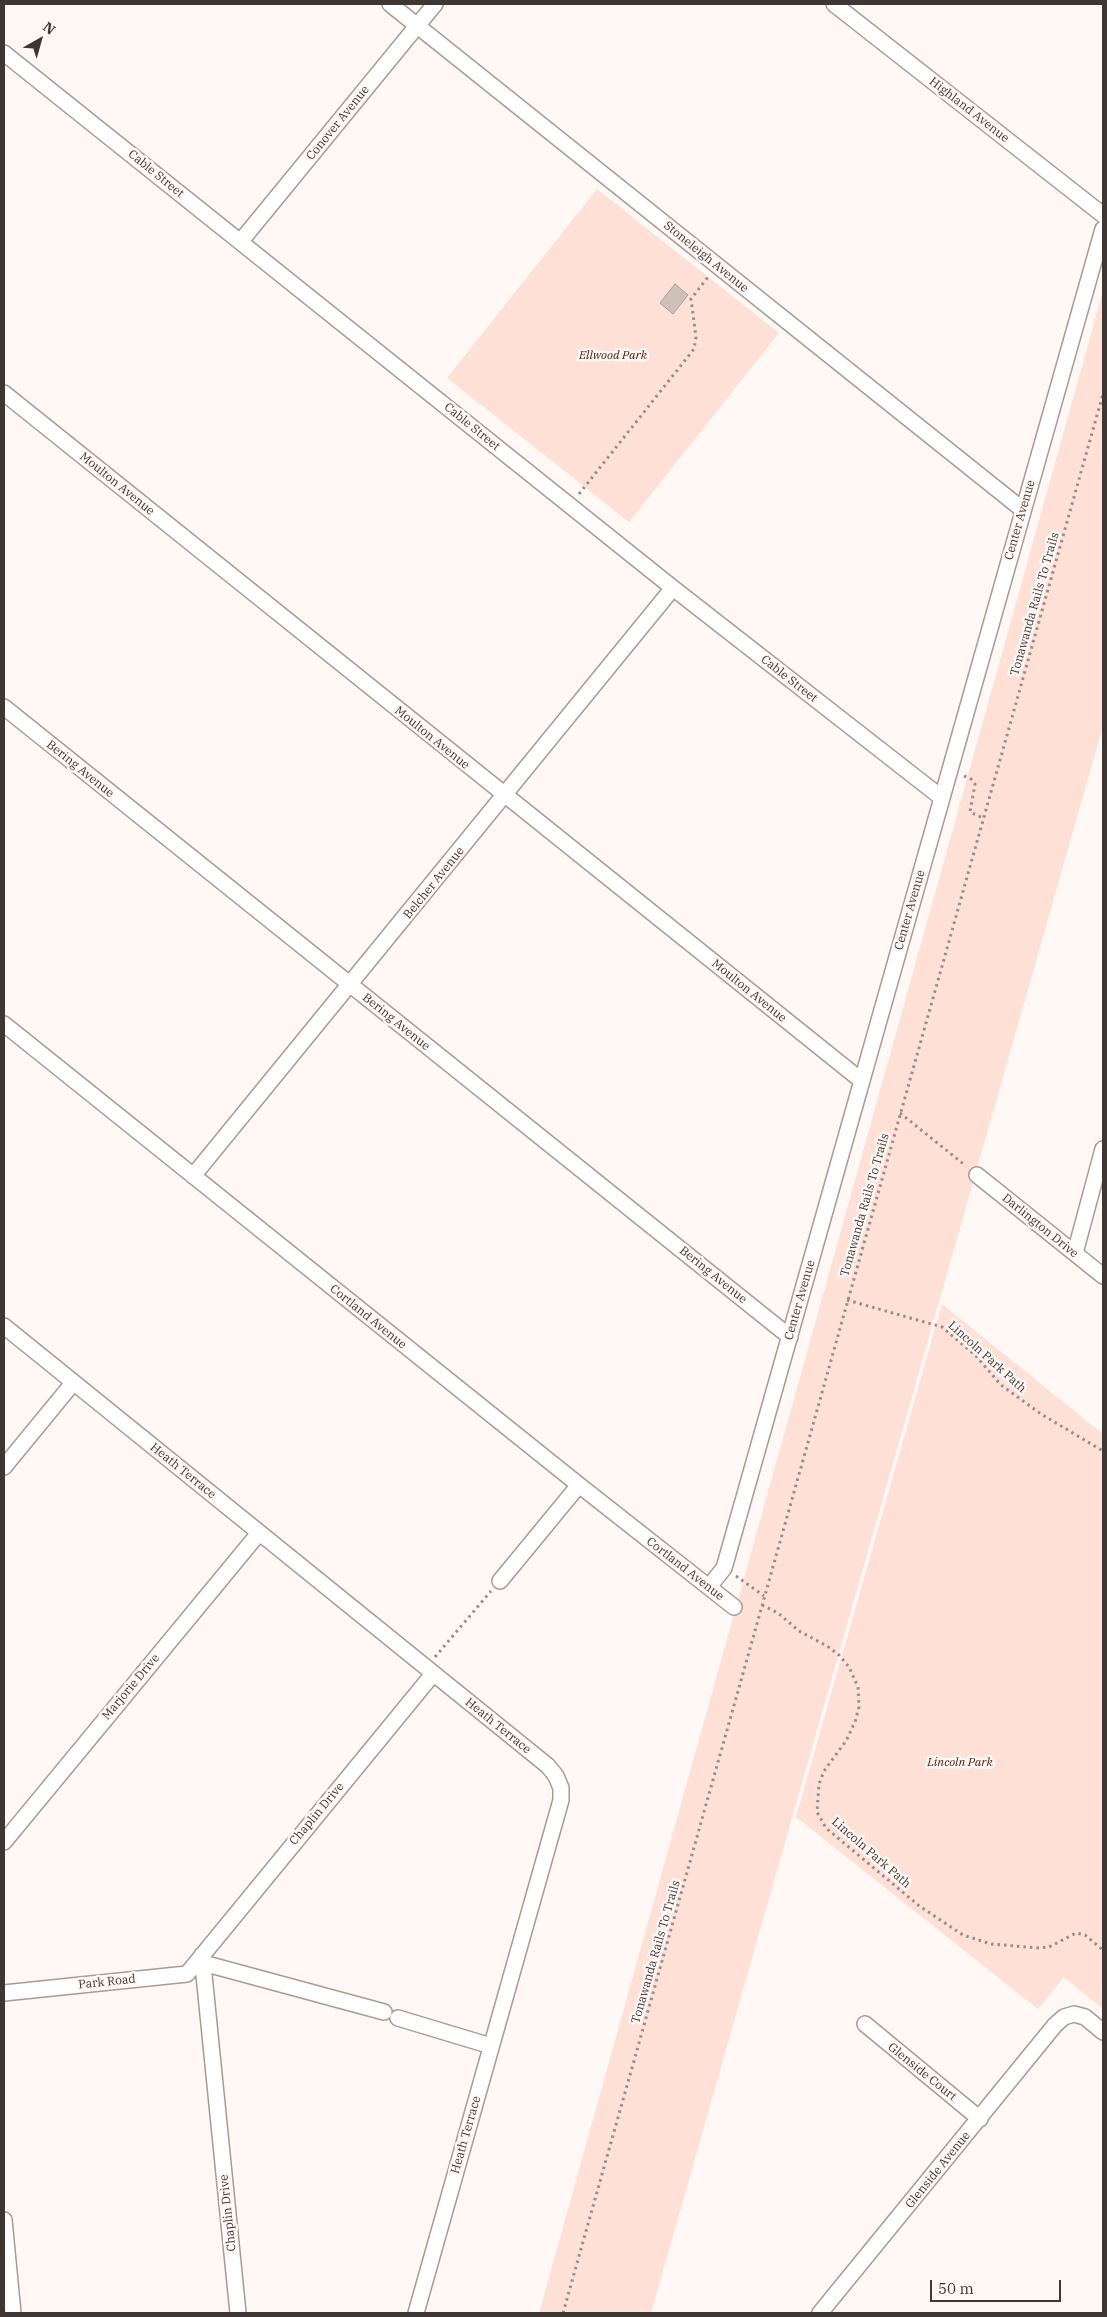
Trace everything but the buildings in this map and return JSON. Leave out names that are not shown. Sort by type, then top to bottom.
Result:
[{"type":"street","name":"Stoneleigh Avenue","points":[[390,4],[1023,510]]},
{"type":"street","name":"Conover Avenue","points":[[241,241],[436,4]]},
{"type":"street","name":"Highland Avenue","points":[[834,4],[1103,215]]},
{"type":"street","name":"Cable Street","points":[[4,53],[673,588],[942,798]]},
{"type":"street","name":"Center Avenue","points":[[709,1587],[724,1568],[1103,229]]},
{"type":"street","name":"Moulton Avenue","points":[[4,393],[862,1082]]},
{"type":"street","name":"Belcher Avenue","points":[[193,1176],[673,588]]},
{"type":"street","name":"Bering Avenue","points":[[4,707],[790,1337]]},
{"type":"street","name":"Cortland Avenue","points":[[4,1024],[579,1486],[734,1607]]},
{"type":"street","points":[[1074,1254],[1103,1149]]},
{"type":"street","name":"Darlington Drive","points":[[977,1175],[1103,1276]]},
{"type":"street","name":"Heath Terrace","points":[[4,1326],[548,1766],[556,1776],[561,1788],[561,1800],[416,2313]]},
{"type":"street","points":[[4,1467],[73,1382]]},
{"type":"street","points":[[500,1582],[579,1486]]},
{"type":"street","name":"Marjorie Drive","points":[[4,1842],[259,1533]]},
{"type":"street","name":"Chaplin Drive","points":[[238,2313],[202,1959],[430,1671]]},
{"type":"street","points":[[202,1959],[384,2012]]},
{"type":"street","name":"Park Road","points":[[4,1993],[187,1974],[202,1959]]},
{"type":"street","name":"Glenside Avenue","points":[[820,2313],[1055,2025],[1064,2017],[1074,2014],[1085,2017],[1103,2032]]},
{"type":"street","points":[[398,2018],[491,2046]]},
{"type":"street","name":"Glenside Court","points":[[865,2024],[980,2119]]},
{"type":"street","points":[[4,2220],[13,2313]]},
{"type":"path","points":[[578,494],[694,349],[696,337],[691,298],[711,273]]},
{"type":"path","name":"Tonawanda Rails To Trails","points":[[563,2313],[1103,394]]},
{"type":"path","points":[[959,774],[971,779],[975,784],[970,812],[983,818]]},
{"type":"path","points":[[900,1113],[977,1175]]},
{"type":"path","name":"Lincoln Park Path","points":[[847,1300],[942,1327],[976,1356],[1001,1385],[1041,1414],[1103,1451]]},
{"type":"path","points":[[732,1574],[764,1596]]},
{"type":"path","points":[[430,1671],[455,1632],[500,1582]]},
{"type":"path","name":"Lincoln Park Path","points":[[761,1605],[778,1613],[799,1632],[827,1646],[839,1655],[850,1667],[858,1687],[859,1707],[855,1722],[846,1741],[824,1771],[819,1784],[816,1812],[826,1828],[918,1905],[963,1935],[991,1944],[1039,1948],[1049,1947],[1076,1933],[1085,1935],[1103,1950]]},
{"type":"green space","name":"Ellwood Park","points":[[597,189],[779,333],[629,522],[447,378]]},
{"type":"green space","points":[[1103,291],[1103,726],[651,2313],[539,2313]]},
{"type":"green space","name":"Lincoln Park","points":[[942,1304],[1103,1434],[1103,2009],[1064,1977],[1038,2009],[796,1817]]}]
